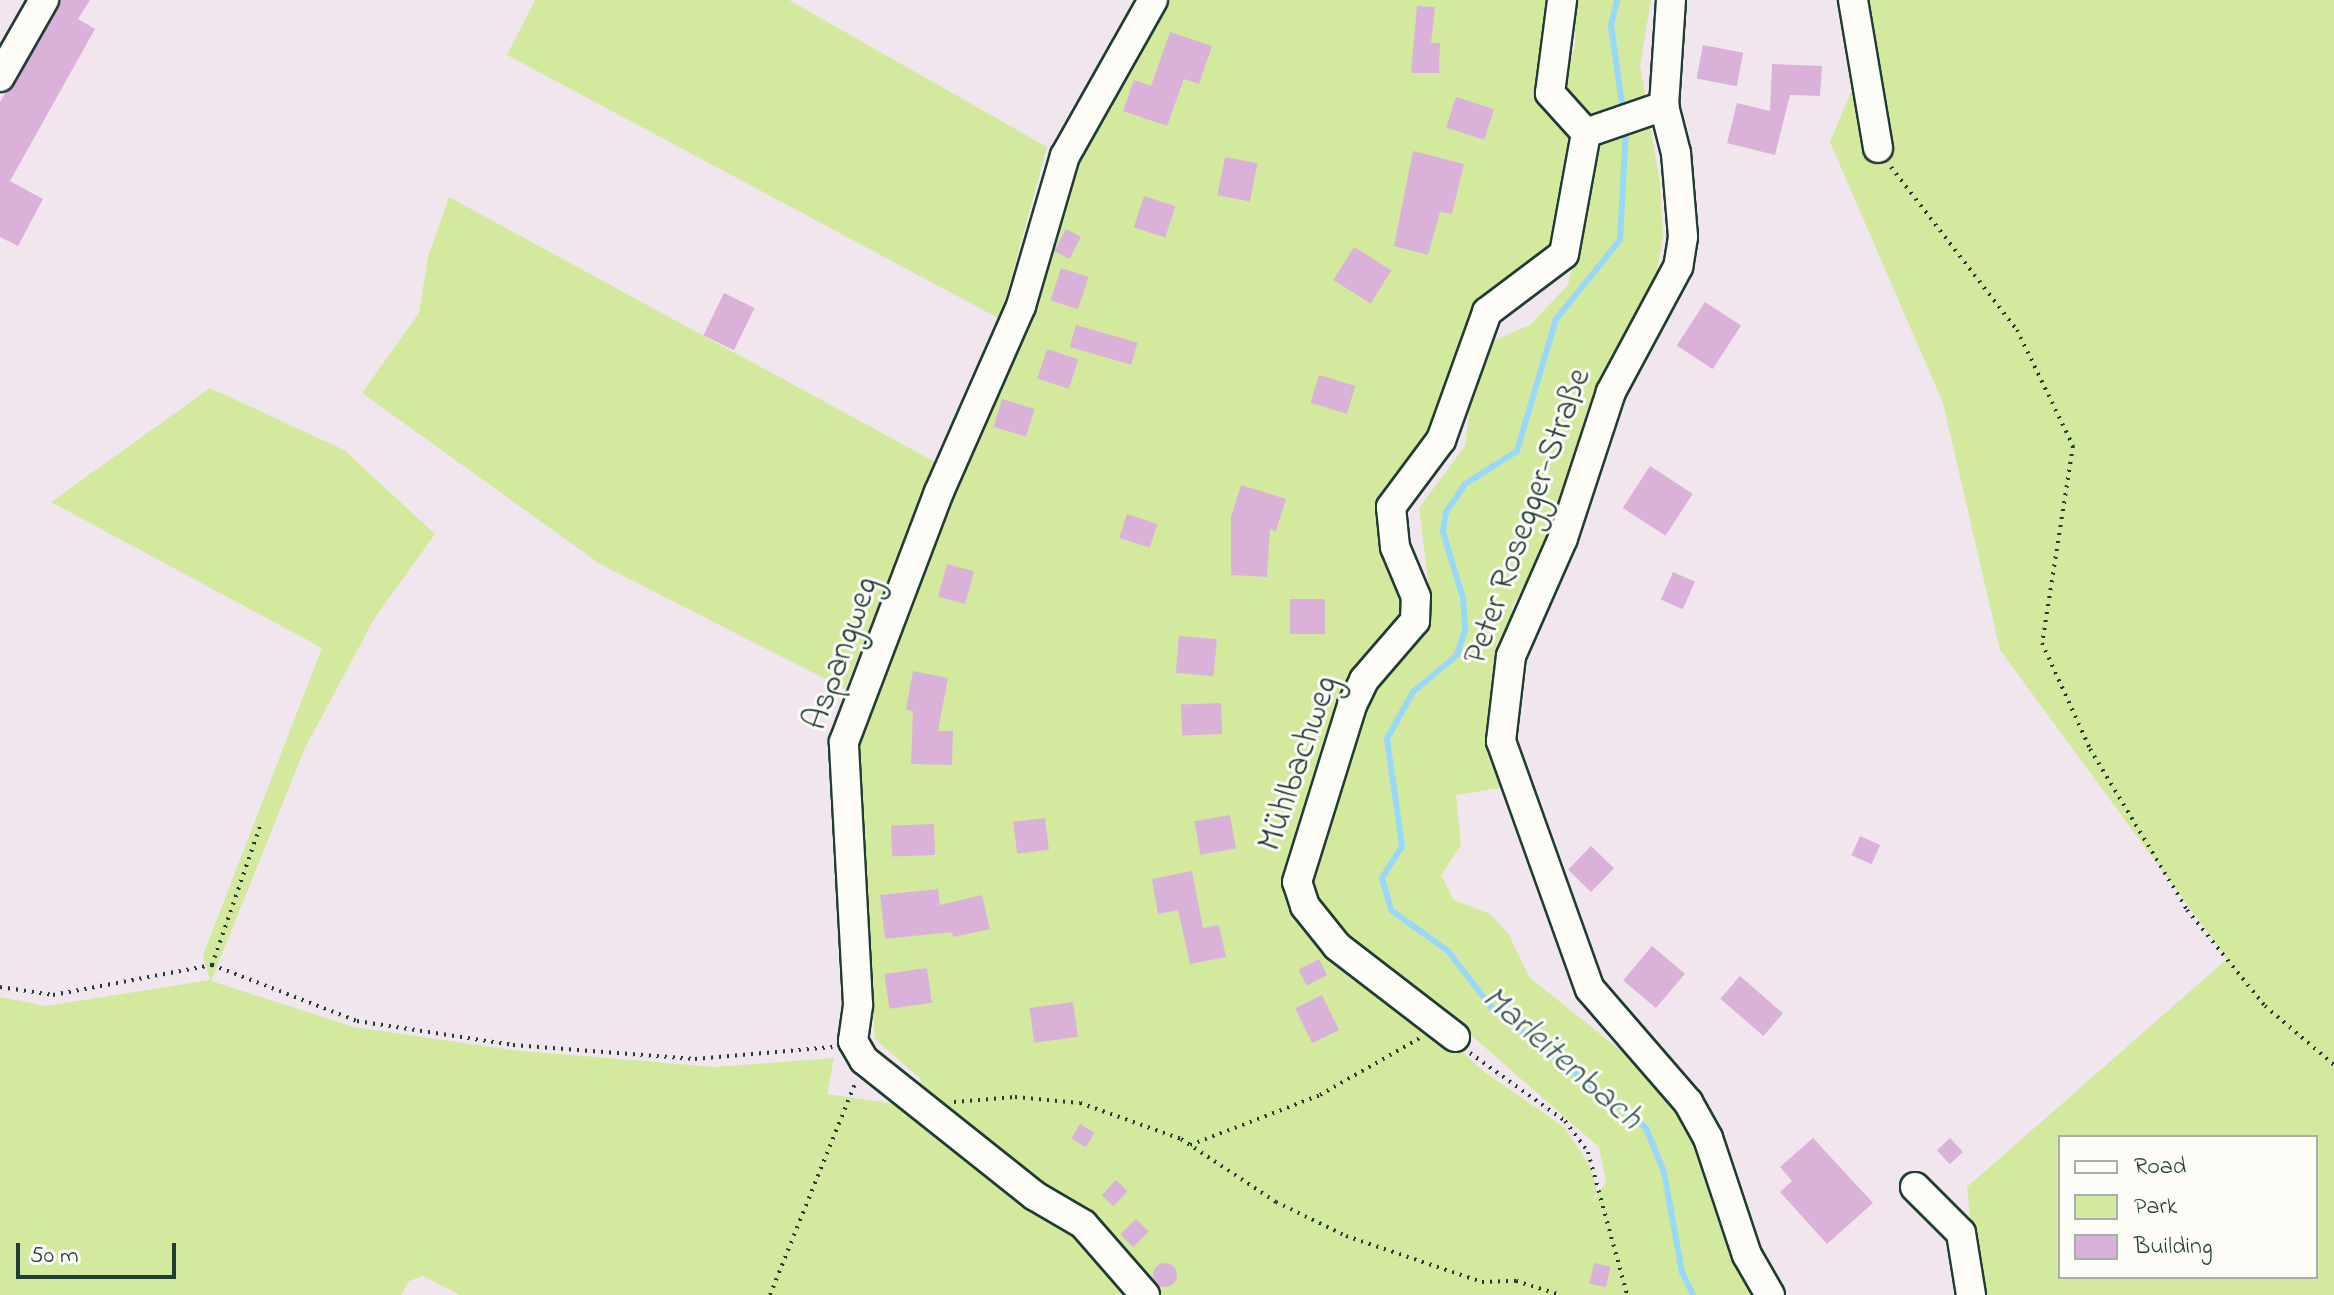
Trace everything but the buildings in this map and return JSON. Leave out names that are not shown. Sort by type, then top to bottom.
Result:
[{"type":"street","points":[[0,77],[44,0]]},
{"type":"street","name":"Aspangweg","points":[[859,1050],[844,742],[939,492],[1021,306],[1065,156],[1153,0]]},
{"type":"street","points":[[1562,0],[1550,93],[1598,127],[1664,106]]},
{"type":"street","name":"Peter Rosegger-Straße","points":[[1671,0],[1664,106],[1676,153],[1683,237],[1678,267],[1611,392],[1563,538],[1511,656],[1501,741],[1590,989],[1688,1102],[1708,1138],[1747,1255],[1770,1295]]},
{"type":"street","points":[[1853,0],[1878,148]]},
{"type":"street","name":"Mühlbachweg","points":[[1446,1028],[1337,946],[1305,906],[1297,882],[1352,705],[1364,680],[1415,621],[1416,597],[1395,547],[1391,507],[1441,440],[1487,312],[1564,254],[1598,127]]},
{"type":"street","points":[[859,1050],[918,1107],[1083,1224],[1145,1295]]},
{"type":"street","points":[[1915,1187],[1961,1233]]},
{"type":"street","points":[[1954,1201],[1971,1295]]},
{"type":"path","points":[[1878,148],[1954,255],[2017,330],[2073,446],[2042,643],[2090,749],[2187,910],[2265,1006],[2334,1065]]},
{"type":"path","points":[[212,965],[260,826]]},
{"type":"path","points":[[0,987],[53,995],[212,965],[357,1021],[513,1045],[695,1059],[859,1050],[770,1295]]},
{"type":"path","points":[[1190,1145],[1320,1095],[1426,1034],[1446,1028],[1574,1132],[1593,1163],[1627,1295]]},
{"type":"path","points":[[918,1107],[1015,1097],[1080,1103],[1190,1145],[1276,1202],[1346,1236],[1482,1282],[1516,1281],[1561,1295]]},
{"type":"green space","points":[[535,0],[789,0],[1047,147],[1000,319],[507,55]]},
{"type":"green space","points":[[1161,0],[1553,0],[1547,103],[1573,143],[1556,253],[1494,297],[1435,435],[1394,486],[1408,616],[1338,699],[1323,797],[1289,891],[1483,1071],[1564,1127],[1590,1166],[1597,1191],[1591,1204],[1606,1182],[1599,1147],[1433,1002],[1383,970],[1328,921],[1311,888],[1363,709],[1419,636],[1431,605],[1419,508],[1465,446],[1471,399],[1490,342],[1530,325],[1568,285],[1589,187],[1559,81],[1575,47],[1576,0],[1651,0],[1640,65],[1660,184],[1663,236],[1655,282],[1587,411],[1541,558],[1512,606],[1506,787],[1456,795],[1461,845],[1441,875],[1454,900],[1490,914],[1508,933],[1529,977],[1671,1091],[1779,1295],[460,1295],[423,1276],[409,1281],[401,1295],[0,1295],[0,997],[46,1006],[210,980],[203,955],[322,648],[51,502],[210,388],[344,450],[435,534],[374,619],[305,748],[211,981],[354,1027],[512,1050],[715,1067],[834,1058],[827,1094],[918,1107],[921,1079],[875,1039],[854,738],[1072,155]]},
{"type":"green space","points":[[1865,0],[2334,0],[2334,1295],[1978,1295],[1967,1187],[2227,959],[2000,650],[1943,403],[1830,142],[1875,35]]},
{"type":"green space","points":[[449,197],[937,463],[845,689],[600,564],[362,393],[419,313],[428,257]]},
{"type":"waterway","name":"Marleitenbach","points":[[1617,0],[1611,26],[1623,110]]},
{"type":"waterway","name":"Marleitenbach","points":[[1626,129],[1620,240],[1556,319],[1517,451],[1465,484],[1446,512],[1443,532],[1463,598],[1465,630],[1457,655],[1413,692],[1387,739],[1402,846],[1382,878],[1391,910],[1448,951],[1492,1008],[1646,1128],[1664,1172],[1682,1272],[1693,1295]]}]
